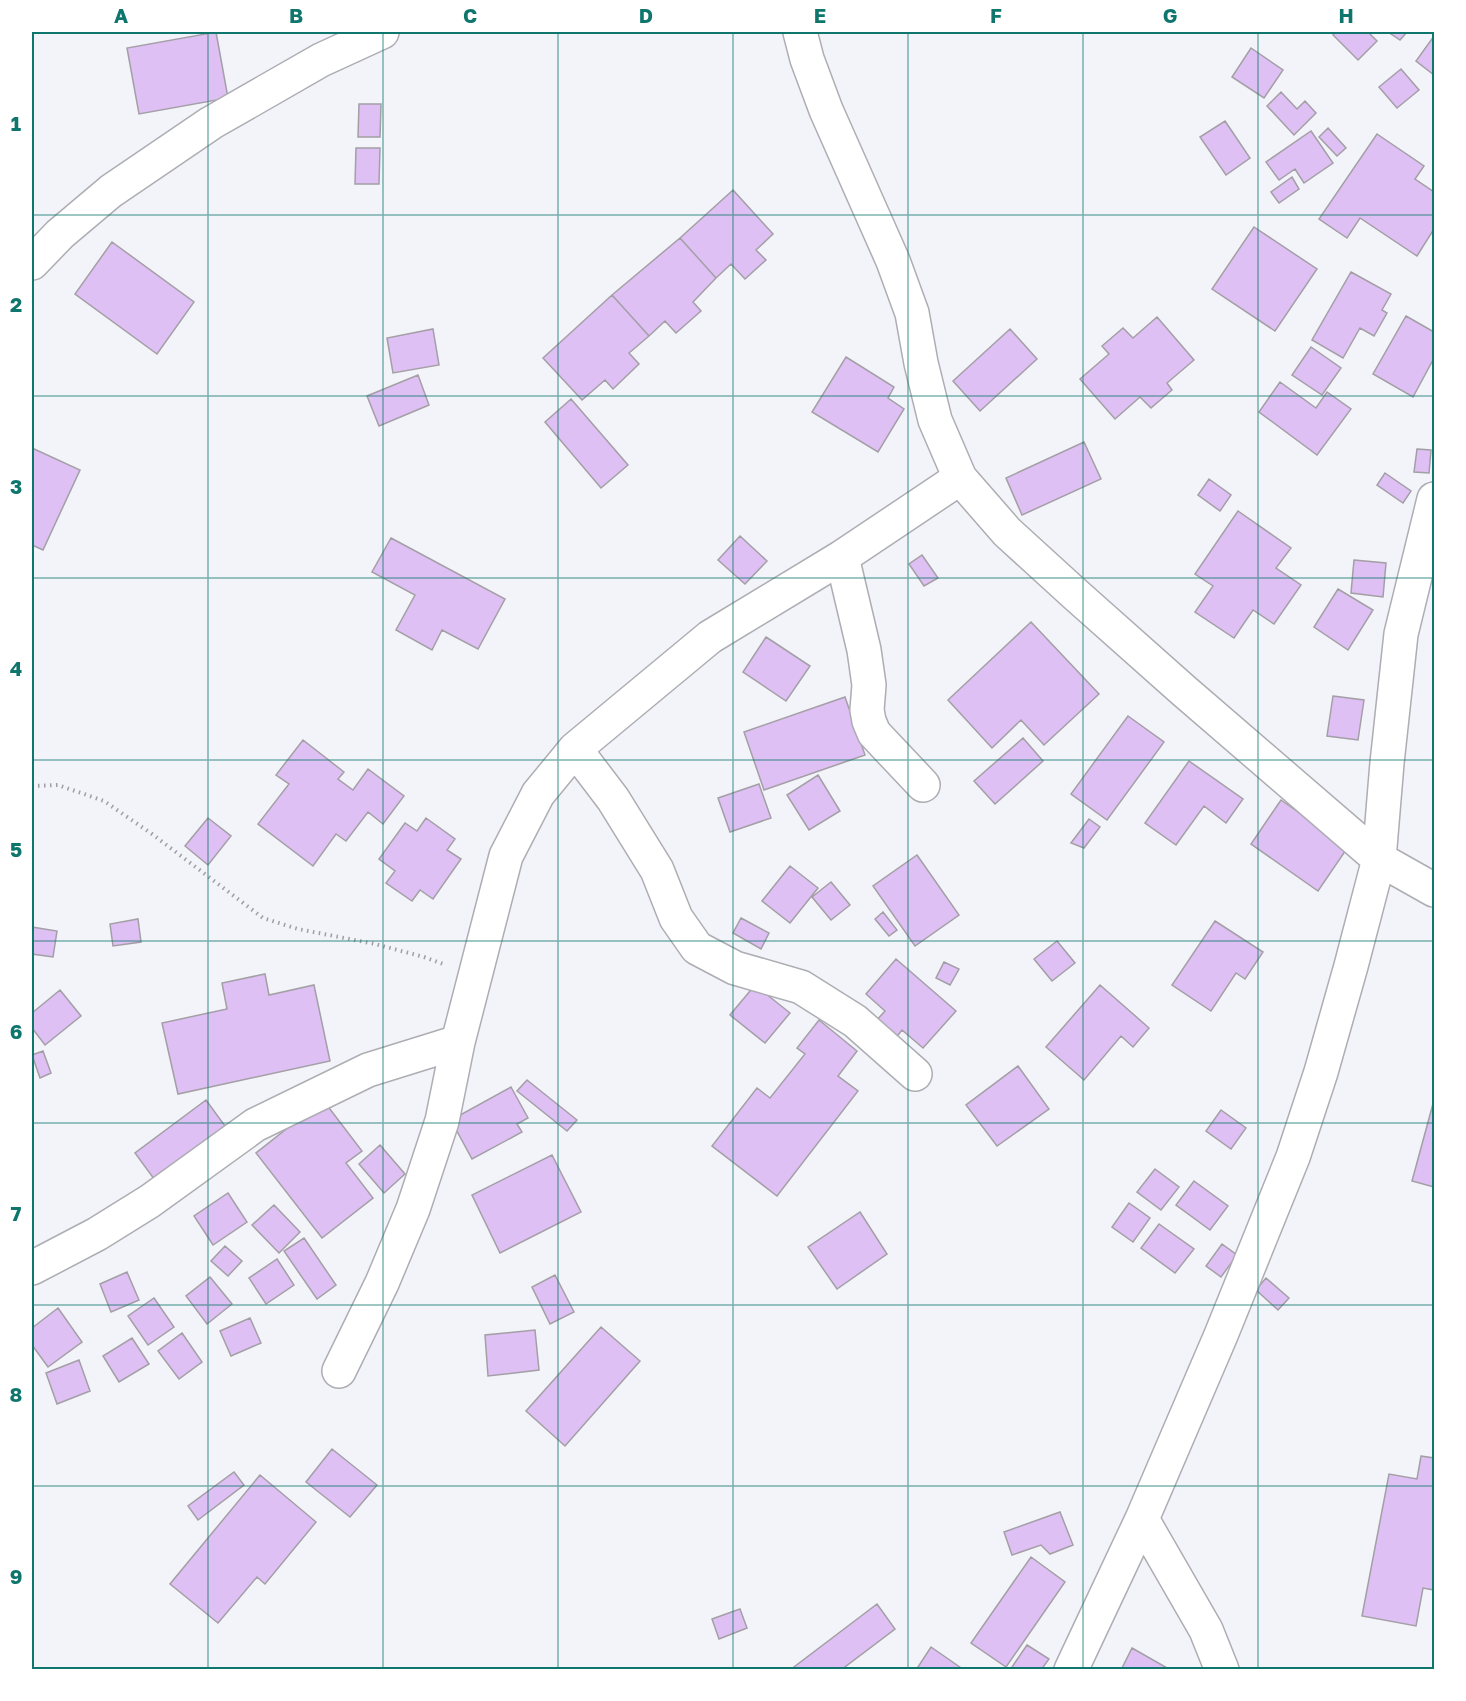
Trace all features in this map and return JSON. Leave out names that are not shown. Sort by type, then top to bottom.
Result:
[{"type":"street","points":[[32,263],[60,234],[111,191],[211,123],[321,60],[382,32]]},
{"type":"street","points":[[800,32],[807,59],[826,110],[893,261],[912,313],[935,420],[960,478],[1007,532],[1183,690],[1379,859],[1434,890]]},
{"type":"street","points":[[339,1371],[382,1283],[413,1209],[442,1121],[458,1042],[506,856],[538,794],[574,749],[710,637],[842,557],[960,478]]},
{"type":"street","points":[[1071,1670],[1142,1519],[1225,1324],[1293,1156],[1321,1072],[1379,859],[1401,634],[1434,499]]},
{"type":"street","points":[[842,557],[864,650],[869,685],[867,710],[869,721],[874,733],[923,785]]},
{"type":"street","points":[[574,749],[613,799],[657,870],[676,918],[697,948],[735,968],[801,987],[855,1021],[915,1074]]},
{"type":"street","points":[[32,1268],[97,1234],[150,1201],[255,1125],[368,1070],[458,1042]]},
{"type":"street","points":[[1142,1519],[1206,1630],[1222,1670]]},
{"type":"path","points":[[32,786],[58,786],[104,801],[152,834],[263,918],[298,929],[375,944],[424,957],[474,977]]},
{"type":"building","points":[[216,32],[228,98],[139,114],[127,48]]},
{"type":"building","points":[[1335,32],[1368,32],[1377,41],[1358,60],[1333,35]]},
{"type":"building","points":[[1388,32],[1407,32],[1400,40]]},
{"type":"building","points":[[1434,36],[1434,75],[1416,61]]},
{"type":"building","points":[[1251,48],[1283,70],[1264,98],[1232,77]]},
{"type":"building","points":[[1401,69],[1419,90],[1397,108],[1379,87]]},
{"type":"building","points":[[1281,92],[1297,109],[1305,101],[1316,113],[1294,135],[1267,106]]},
{"type":"building","points":[[359,104],[381,104],[380,137],[358,137]]},
{"type":"building","points":[[1225,121],[1250,158],[1226,175],[1200,137]]},
{"type":"building","points":[[1328,128],[1346,148],[1337,156],[1319,137]]},
{"type":"building","points":[[1311,131],[1333,163],[1304,183],[1295,169],[1279,180],[1266,162]]},
{"type":"building","points":[[1377,134],[1424,166],[1415,179],[1434,192],[1434,229],[1417,256],[1360,218],[1347,238],[1319,219]]},
{"type":"building","points":[[356,148],[380,148],[379,184],[355,184]]},
{"type":"building","points":[[1292,177],[1299,189],[1279,203],[1271,192]]},
{"type":"building","points":[[733,190],[773,234],[756,250],[766,260],[745,279],[731,264],[716,278],[680,238]]},
{"type":"building","points":[[1254,227],[1317,269],[1275,331],[1212,289]]},
{"type":"building","points":[[680,238],[716,278],[693,302],[701,311],[676,333],[665,321],[649,336],[612,295]]},
{"type":"building","points":[[112,242],[194,302],[157,354],[75,294]]},
{"type":"building","points":[[1351,272],[1391,294],[1382,310],[1387,313],[1374,336],[1360,328],[1343,358],[1312,340]]},
{"type":"building","points":[[612,295],[649,336],[629,353],[639,364],[613,389],[605,380],[582,400],[543,358]]},
{"type":"building","points":[[1406,316],[1434,332],[1434,358],[1413,397],[1373,374]]},
{"type":"building","points":[[1157,317],[1194,360],[1167,383],[1172,390],[1151,408],[1140,397],[1115,419],[1080,379],[1109,354],[1102,346],[1123,328],[1133,338]]},
{"type":"building","points":[[433,329],[439,365],[393,373],[387,338]]},
{"type":"building","points":[[1010,329],[1037,359],[980,411],[953,381]]},
{"type":"building","points":[[1311,347],[1341,368],[1322,395],[1292,375]]},
{"type":"building","points":[[846,357],[894,387],[888,398],[904,409],[878,452],[812,412]]},
{"type":"building","points":[[418,375],[429,405],[379,426],[367,396]]},
{"type":"building","points":[[1280,382],[1316,408],[1327,392],[1351,409],[1317,455],[1259,412]]},
{"type":"building","points":[[571,399],[628,465],[601,488],[545,422]]},
{"type":"building","points":[[1084,442],[1101,479],[1022,515],[1006,478]]},
{"type":"building","points":[[32,448],[80,470],[43,550],[32,545]]},
{"type":"building","points":[[1417,449],[1431,450],[1429,473],[1414,472]]},
{"type":"building","points":[[1385,473],[1411,491],[1403,503],[1377,485]]},
{"type":"building","points":[[1209,479],[1231,495],[1220,511],[1198,495]]},
{"type":"building","points":[[1238,511],[1291,548],[1276,568],[1301,585],[1274,624],[1253,610],[1234,638],[1195,612],[1213,586],[1195,574]]},
{"type":"building","points":[[740,536],[767,561],[745,584],[718,560]]},
{"type":"building","points":[[391,538],[505,599],[478,649],[442,630],[432,650],[396,630],[415,595],[372,572]]},
{"type":"building","points":[[922,555],[938,578],[924,586],[909,564]]},
{"type":"building","points":[[1354,560],[1386,563],[1383,597],[1351,593]]},
{"type":"building","points":[[1338,589],[1373,610],[1348,650],[1314,627]]},
{"type":"building","points":[[1031,622],[1099,694],[1044,745],[1021,720],[992,748],[948,700]]},
{"type":"building","points":[[766,637],[810,666],[786,701],[743,672]]},
{"type":"building","points":[[1333,696],[1364,700],[1358,740],[1327,736]]},
{"type":"building","points":[[845,697],[865,755],[764,790],[744,732]]},
{"type":"building","points":[[1128,716],[1164,742],[1107,820],[1071,794]]},
{"type":"building","points":[[1023,738],[1043,761],[995,804],[974,781]]},
{"type":"building","points":[[303,740],[344,772],[338,779],[353,790],[368,769],[404,796],[383,824],[368,812],[346,841],[336,834],[313,866],[258,824],[289,784],[276,775]]},
{"type":"building","points":[[1189,761],[1243,799],[1226,823],[1204,806],[1176,845],[1145,823]]},
{"type":"building","points":[[818,775],[840,811],[809,830],[787,795]]},
{"type":"building","points":[[759,784],[771,818],[730,832],[718,798]]},
{"type":"building","points":[[1281,800],[1348,847],[1318,891],[1251,844]]},
{"type":"building","points":[[208,818],[231,836],[208,865],[185,846]]},
{"type":"building","points":[[426,818],[455,839],[447,850],[461,859],[433,899],[420,890],[412,901],[386,883],[395,871],[379,859],[405,823],[417,831]]},
{"type":"building","points":[[1089,819],[1100,827],[1084,848],[1071,843]]},
{"type":"building","points":[[917,855],[959,915],[915,946],[873,886]]},
{"type":"building","points":[[790,866],[818,888],[790,923],[762,901]]},
{"type":"building","points":[[831,882],[850,905],[831,920],[812,897]]},
{"type":"building","points":[[883,912],[897,930],[889,936],[875,919]]},
{"type":"building","points":[[741,918],[769,933],[761,949],[733,933]]},
{"type":"building","points":[[138,919],[141,942],[113,946],[110,924]]},
{"type":"building","points":[[1215,921],[1263,952],[1245,979],[1236,973],[1211,1011],[1172,985]]},
{"type":"building","points":[[32,927],[57,931],[53,957],[32,954]]},
{"type":"building","points":[[1057,941],[1075,963],[1052,981],[1034,959]]},
{"type":"building","points":[[896,959],[956,1011],[923,1048],[902,1030],[895,1039],[876,1021],[885,1011],[866,994]]},
{"type":"building","points":[[944,962],[959,969],[950,985],[936,978]]},
{"type":"building","points":[[265,974],[269,995],[314,985],[330,1061],[178,1094],[162,1023],[227,1009],[222,983]]},
{"type":"building","points":[[755,985],[790,1013],[765,1043],[730,1015]]},
{"type":"building","points":[[1100,985],[1149,1028],[1133,1047],[1121,1036],[1084,1080],[1046,1047]]},
{"type":"building","points":[[60,990],[81,1016],[45,1045],[32,1028],[32,1013]]},
{"type":"building","points":[[819,1020],[857,1051],[838,1076],[858,1091],[777,1196],[712,1146],[757,1088],[770,1098],[805,1054],[797,1048]]},
{"type":"building","points":[[43,1051],[51,1073],[40,1078],[32,1055]]},
{"type":"building","points":[[1018,1066],[1049,1109],[997,1146],[966,1105]]},
{"type":"building","points":[[527,1080],[577,1120],[567,1131],[517,1091]]},
{"type":"building","points":[[511,1087],[528,1118],[517,1124],[522,1132],[472,1159],[451,1120]]},
{"type":"building","points":[[206,1100],[228,1130],[157,1183],[135,1153]]},
{"type":"building","points":[[323,1100],[362,1151],[346,1163],[373,1198],[322,1238],[256,1153]]},
{"type":"building","points":[[1434,1100],[1434,1187],[1412,1181]]},
{"type":"building","points":[[1221,1110],[1246,1128],[1231,1149],[1206,1131]]},
{"type":"building","points":[[380,1145],[405,1174],[384,1193],[359,1164]]},
{"type":"building","points":[[552,1155],[581,1212],[500,1253],[472,1195]]},
{"type":"building","points":[[1155,1169],[1179,1187],[1161,1210],[1137,1192]]},
{"type":"building","points":[[1194,1181],[1228,1206],[1210,1230],[1176,1205]]},
{"type":"building","points":[[228,1193],[247,1222],[213,1245],[194,1216]]},
{"type":"building","points":[[1129,1203],[1150,1218],[1133,1242],[1112,1227]]},
{"type":"building","points":[[274,1205],[300,1232],[279,1253],[252,1225]]},
{"type":"building","points":[[860,1212],[887,1254],[837,1289],[808,1247]]},
{"type":"building","points":[[1159,1224],[1194,1249],[1175,1273],[1141,1248]]},
{"type":"building","points":[[304,1238],[336,1285],[317,1299],[284,1251]]},
{"type":"building","points":[[1222,1244],[1237,1255],[1221,1277],[1206,1266]]},
{"type":"building","points":[[225,1246],[242,1261],[228,1276],[211,1261]]},
{"type":"building","points":[[277,1259],[294,1285],[266,1304],[249,1278]]},
{"type":"building","points":[[127,1272],[139,1300],[111,1312],[100,1284]]},
{"type":"building","points":[[555,1275],[574,1312],[550,1324],[532,1287]]},
{"type":"building","points":[[210,1277],[232,1304],[207,1324],[186,1296]]},
{"type":"building","points":[[1266,1278],[1289,1298],[1278,1310],[1256,1290]]},
{"type":"building","points":[[154,1298],[174,1327],[148,1345],[128,1316]]},
{"type":"building","points":[[58,1308],[82,1342],[48,1367],[32,1345],[32,1328]]},
{"type":"building","points":[[250,1318],[261,1343],[231,1356],[220,1331]]},
{"type":"building","points":[[601,1327],[640,1361],[565,1446],[526,1411]]},
{"type":"building","points":[[535,1330],[539,1370],[488,1376],[485,1335]]},
{"type":"building","points":[[182,1333],[202,1362],[179,1379],[158,1351]]},
{"type":"building","points":[[132,1338],[149,1364],[119,1382],[103,1356]]},
{"type":"building","points":[[79,1360],[90,1391],[57,1404],[46,1373]]},
{"type":"building","points":[[332,1449],[377,1485],[350,1517],[306,1482]]},
{"type":"building","points":[[1421,1456],[1434,1458],[1434,1590],[1423,1588],[1416,1626],[1362,1616],[1389,1474],[1417,1479]]},
{"type":"building","points":[[234,1472],[244,1485],[198,1520],[188,1506]]},
{"type":"building","points":[[260,1475],[316,1522],[265,1584],[257,1577],[218,1623],[170,1584]]},
{"type":"building","points":[[1060,1512],[1073,1545],[1050,1554],[1041,1545],[1012,1555],[1004,1532]]},
{"type":"building","points":[[1031,1557],[1065,1582],[1006,1667],[971,1643]]},
{"type":"building","points":[[877,1604],[895,1629],[845,1667],[847,1670],[790,1670]]},
{"type":"building","points":[[740,1609],[747,1628],[719,1639],[712,1619]]},
{"type":"building","points":[[1027,1645],[1049,1659],[1041,1670],[1017,1670],[1012,1667]]},
{"type":"building","points":[[931,1647],[964,1670],[916,1670]]},
{"type":"building","points":[[1132,1648],[1169,1669],[1121,1670]]}]
